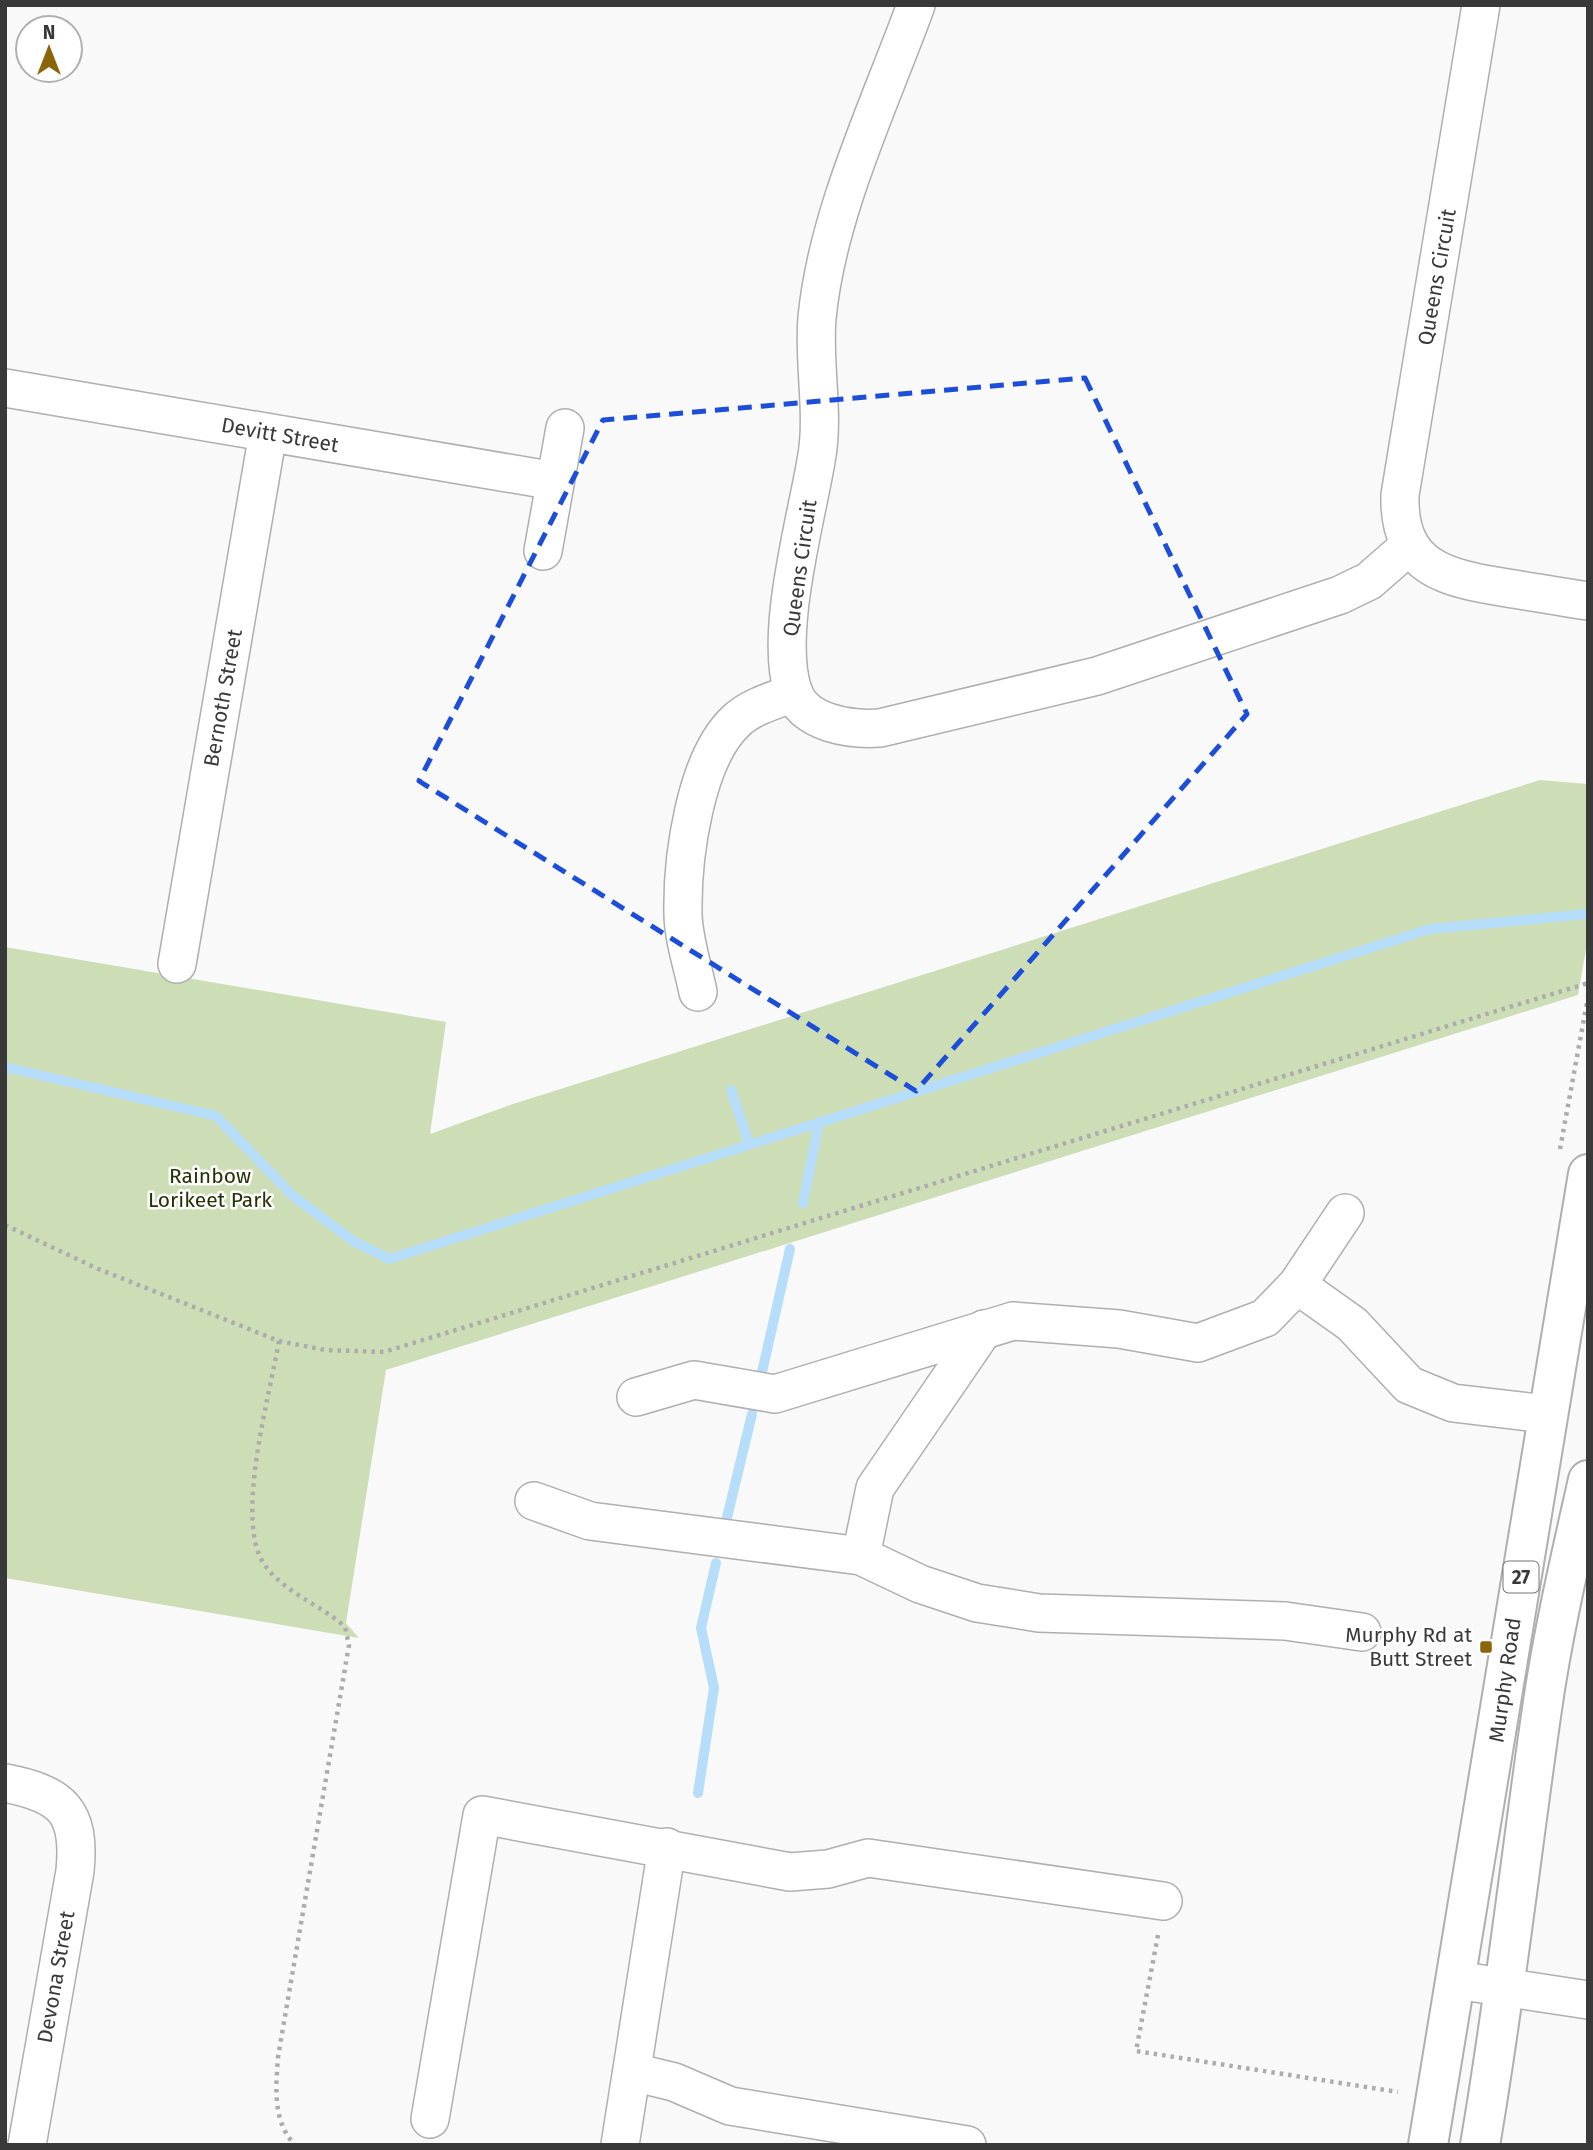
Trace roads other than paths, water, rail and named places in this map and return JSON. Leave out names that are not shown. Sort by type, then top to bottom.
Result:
[{"type":"main road","name":"Murphy Road","points":[[1428,2145],[1546,1414],[1588,1174]]},
{"type":"main road","name":"Murphy Road","points":[[1480,2145],[1506,1988],[1542,1707],[1588,1480]]},
{"type":"street","name":"Queens Circuit","points":[[793,693],[788,657],[790,616],[797,554],[817,457],[817,319],[827,259],[855,171],[916,5]]},
{"type":"street","name":"Queens Circuit","points":[[1481,5],[1400,495],[1399,515],[1409,546],[1434,570],[1453,577],[1588,601]]},
{"type":"street","name":"Devitt Street","points":[[5,388],[555,481]]},
{"type":"street","points":[[543,551],[565,428]]},
{"type":"street","name":"Bernoth Street","points":[[177,964],[268,433]]},
{"type":"street","points":[[698,992],[683,915],[688,844],[706,765],[723,734],[738,718],[793,693],[816,716],[837,725],[860,730],[894,725],[1097,676],[1340,595],[1369,581],[1409,546]]},
{"type":"street","points":[[636,1397],[694,1380],[775,1394],[1013,1321],[1119,1329],[1198,1343],[1265,1318],[1297,1284],[1345,1213]]},
{"type":"street","points":[[1297,1284],[1352,1324],[1409,1385],[1453,1402],[1546,1414]]},
{"type":"street","points":[[860,1556],[875,1489],[984,1329]]},
{"type":"street","points":[[534,1501],[590,1521],[860,1556],[920,1584],[977,1603],[1039,1613],[1285,1621],[1362,1632]]},
{"type":"street","name":"Devona Street","points":[[5,1783],[38,1790],[55,1800],[67,1811],[76,1838],[75,1871],[27,2145]]},
{"type":"street","points":[[430,2119],[482,1815],[790,1871],[828,1869],[868,1858],[1163,1901]]},
{"type":"street","points":[[621,2145],[667,1847]]},
{"type":"street","points":[[1456,1980],[1588,2000]]},
{"type":"street","points":[[632,2072],[674,2082],[730,2106],[967,2145]]},
{"type":"waterway","points":[[5,1067],[216,1116],[292,1195],[353,1241],[389,1259],[1430,929],[1588,914]]},
{"type":"waterway","points":[[731,1090],[749,1144]]},
{"type":"waterway","points":[[803,1203],[819,1122]]},
{"type":"waterway","points":[[762,1372],[790,1249]]},
{"type":"waterway","points":[[725,1526],[752,1414]]},
{"type":"waterway","points":[[698,1793],[714,1688],[701,1628],[716,1563]]},
{"type":"place","name":"Murphy Rd at Butt Street","points":[[1486,1647]]},
{"type":"park label","name":"Rainbow Lorikeet Park","points":[[210,1188]]}]
